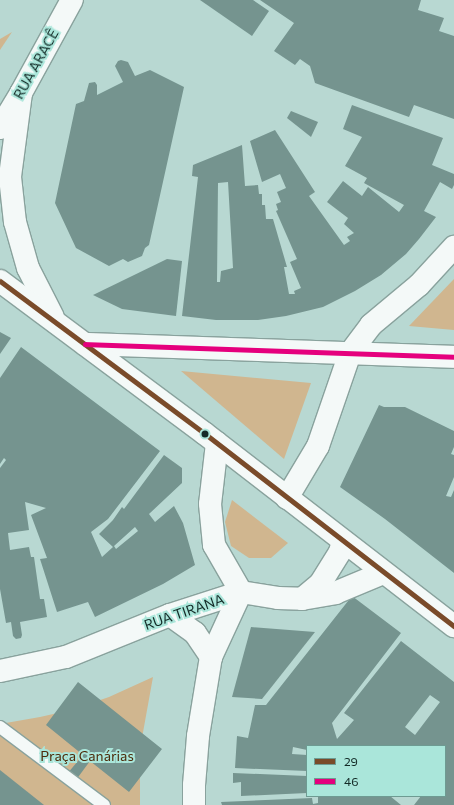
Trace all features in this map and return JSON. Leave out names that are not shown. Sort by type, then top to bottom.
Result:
[{"type":"street","name":"RUA ARACÊ","points":[[0,128],[72,0]]},
{"type":"street","points":[[21,93],[10,177],[15,222],[28,268],[55,321]]},
{"type":"street","points":[[287,498],[318,446],[350,353],[370,326],[419,285],[454,247]]},
{"type":"street","points":[[0,281],[217,443],[454,626]]},
{"type":"street","points":[[85,344],[454,357]]},
{"type":"street","points":[[194,805],[198,736],[211,657],[241,592],[214,545],[210,504],[217,443]]},
{"type":"street","points":[[302,599],[320,584],[340,552],[343,541]]},
{"type":"street","name":"RUA TIRANA","points":[[0,671],[66,657],[170,615],[241,592],[278,598],[302,599],[335,593],[384,573]]},
{"type":"street","points":[[170,615],[195,633],[203,642],[211,657]]},
{"type":"lane","points":[[0,727],[104,805]]},
{"type":"green space","points":[[12,32],[0,50],[0,39]]},
{"type":"green space","points":[[454,279],[454,330],[409,326]]},
{"type":"green space","points":[[181,371],[311,383],[284,459]]},
{"type":"green space","points":[[232,500],[288,543],[271,558],[249,558],[231,546],[225,522]]},
{"type":"green space","name":"Praça Canárias","points":[[153,677],[140,749],[140,805],[0,805],[0,724],[71,710],[109,697]]},
{"type":"building","points":[[200,0],[253,0],[269,11],[252,36]]},
{"type":"building","points":[[260,0],[421,0],[418,10],[444,18],[439,31],[454,36],[454,119],[414,105],[409,117],[315,83],[310,66],[300,59],[295,65],[274,51],[294,23]]},
{"type":"building","points":[[121,60],[128,62],[135,76],[150,70],[184,87],[149,245],[145,248],[142,256],[128,262],[123,259],[109,266],[76,248],[55,203],[76,104],[84,101],[89,83],[95,82],[97,85],[97,95],[123,82],[115,66],[118,61]]},
{"type":"building","points":[[352,105],[443,138],[432,165],[454,174],[454,185],[452,189],[440,182],[424,211],[436,217],[419,239],[406,254],[381,275],[355,291],[323,307],[286,316],[258,320],[216,320],[182,316],[198,177],[192,176],[193,165],[242,145],[245,186],[258,185],[259,194],[262,194],[262,205],[265,205],[266,219],[273,219],[287,267],[284,267],[289,294],[295,294],[294,291],[301,288],[290,262],[297,259],[276,211],[278,210],[276,204],[281,202],[277,192],[286,188],[280,174],[262,182],[250,141],[275,130],[315,192],[309,196],[344,245],[350,241],[347,237],[354,233],[344,224],[348,218],[327,202],[343,181],[362,196],[368,187],[399,212],[404,205],[364,183],[367,178],[345,166],[362,137],[343,129]],"holes":[[[228,182],[233,268],[221,271],[220,282],[217,282],[218,183]]]},
{"type":"building","points":[[291,111],[318,122],[311,137],[287,118]]},
{"type":"building","points":[[167,259],[182,261],[176,316],[122,309],[93,295]]},
{"type":"building","points":[[0,332],[11,338],[0,354]]},
{"type":"building","points":[[21,347],[160,451],[108,519],[91,532],[102,557],[113,547],[99,534],[113,520],[122,507],[124,509],[164,455],[182,468],[182,483],[149,514],[155,522],[174,506],[183,523],[195,565],[163,584],[95,617],[88,602],[57,612],[40,559],[47,558],[31,515],[46,508],[25,502],[29,530],[8,533],[10,550],[29,547],[31,557],[34,557],[40,599],[44,599],[47,617],[20,622],[22,635],[21,638],[16,639],[13,636],[11,622],[6,623],[0,589],[0,468],[6,460],[4,458],[0,464],[0,378]],"holes":[[[135,527],[138,531],[116,549],[114,546]]]},
{"type":"building","points":[[379,405],[384,407],[405,407],[454,431],[454,447],[451,454],[454,455],[454,477],[446,496],[451,497],[454,490],[454,573],[385,519],[340,487]]},
{"type":"building","points":[[352,596],[401,633],[332,723],[337,739],[354,720],[344,713],[401,641],[454,682],[454,805],[414,805],[420,797],[446,797],[446,745],[306,745],[306,750],[293,747],[292,754],[306,755],[306,771],[235,768],[237,736],[248,738],[255,705],[266,705]],"holes":[[[430,695],[440,702],[415,735],[405,727]]]},
{"type":"building","points":[[251,627],[315,632],[262,699],[232,697]]},
{"type":"building","points":[[78,682],[162,749],[129,792],[90,761],[76,780],[67,774],[83,755],[46,725]]},
{"type":"building","points":[[0,770],[44,805],[0,805]]},
{"type":"building","points":[[233,773],[306,776],[306,793],[241,796],[241,782],[233,783]]},
{"type":"building","points":[[318,797],[391,797],[401,805],[222,805],[221,802],[312,798],[313,804],[318,803]]},
{"type":"transit line","name":"29","points":[[0,281],[204,433],[454,626]]},
{"type":"transit line","name":"46","points":[[85,344],[454,357]]}]
